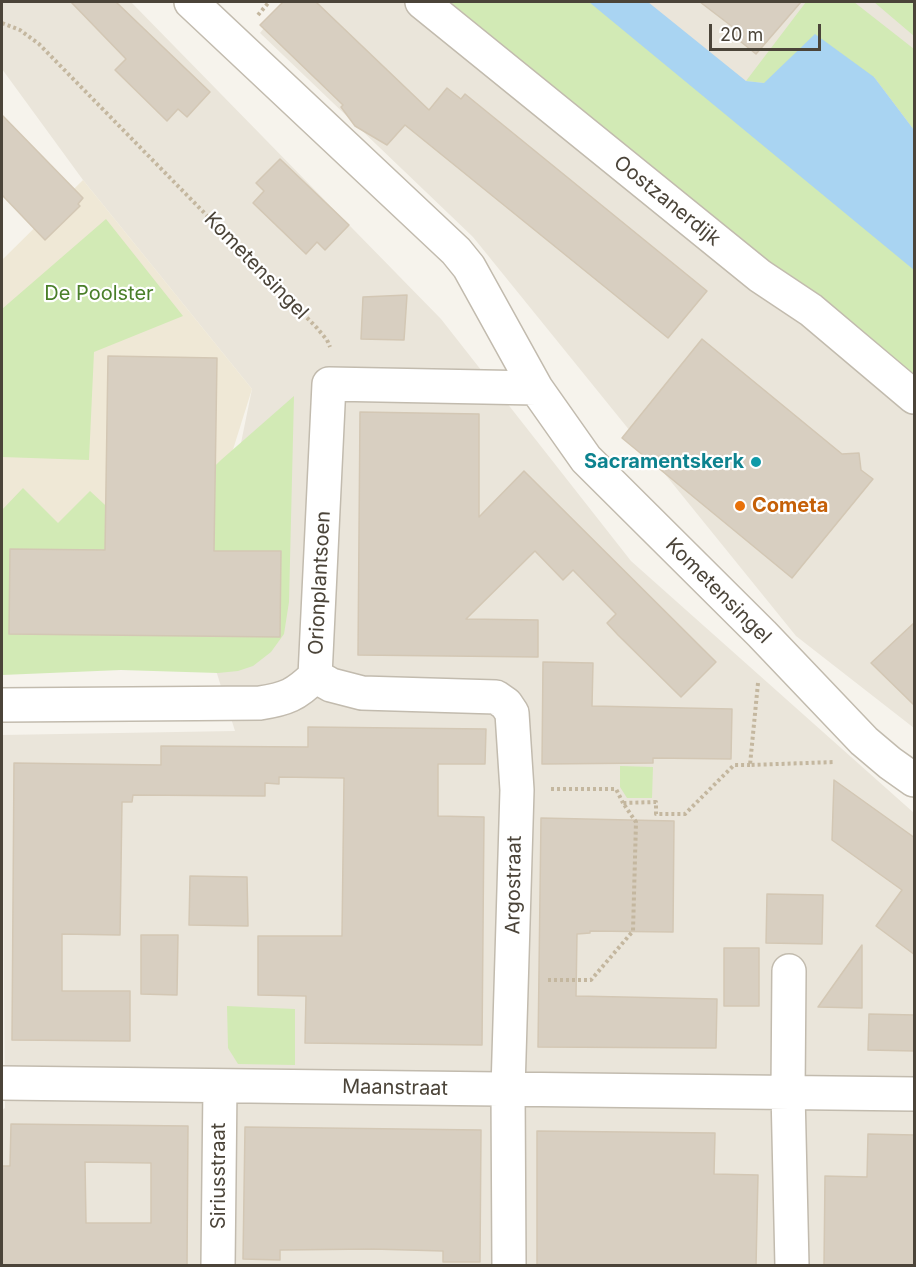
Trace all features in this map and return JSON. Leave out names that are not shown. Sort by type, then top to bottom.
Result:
[{"type":"street","name":"Kometensingel","points":[[191,2],[456,251],[469,267],[536,388],[586,459],[762,634],[864,741],[915,780]]},
{"type":"street","name":"Oostzanerdijk","points":[[422,2],[760,276],[811,310],[915,397]]},
{"type":"street","points":[[329,384],[536,388]]},
{"type":"street","name":"Orionplantsoen","points":[[2,705],[260,703],[283,700],[300,691],[315,676],[329,384]]},
{"type":"street","name":"Argostraat","points":[[315,676],[331,685],[362,693],[496,697],[506,704],[512,713],[517,790],[508,1089],[509,1266]]},
{"type":"street","points":[[789,970],[788,1092],[792,1266]]},
{"type":"street","name":"Maanstraat","points":[[2,1083],[915,1094]]},
{"type":"street","name":"Siriusstraat","points":[[219,1266],[220,1086]]},
{"type":"path","name":"Kometensingel","points":[[2,23],[20,30],[39,44],[327,340],[332,354],[329,384]]},
{"type":"path","points":[[750,765],[762,634]]},
{"type":"path","points":[[623,803],[656,802],[656,814],[685,814],[734,765],[847,761],[864,741]]},
{"type":"path","points":[[512,980],[591,980],[633,931],[636,822],[616,789],[517,790]]},
{"type":"shaded area","points":[[2,2],[131,2],[441,319],[631,561],[914,813],[914,1265],[2,1265],[2,1110],[5,1108],[2,735],[235,731],[203,629],[252,389],[83,180],[2,69]]},
{"type":"shaded area","points":[[285,2],[914,2],[914,728],[796,636],[473,237],[260,33]]},
{"type":"shaded area","points":[[83,180],[252,389],[182,612],[2,605],[2,260]]},
{"type":"green space","points":[[443,2],[629,2],[914,241],[914,383]]},
{"type":"green space","points":[[806,2],[854,2],[914,49],[914,130],[874,77],[764,83],[746,81]]},
{"type":"green space","points":[[874,2],[914,2],[914,36]]},
{"type":"green space","name":"De Poolster","points":[[106,219],[183,316],[94,352],[89,460],[2,457],[2,309]]},
{"type":"green space","points":[[294,396],[289,602],[284,634],[271,652],[253,666],[238,671],[218,673],[121,670],[2,675],[2,510],[23,488],[58,523],[90,491],[118,517],[184,496]]},
{"type":"green space","points":[[620,766],[653,767],[652,798],[627,798],[620,787]]},
{"type":"green space","points":[[227,1006],[295,1009],[295,1065],[238,1064],[228,1048]]},
{"type":"water","points":[[589,2],[648,2],[746,81],[764,83],[815,34],[874,77],[914,130],[914,270]]},
{"type":"building","points":[[71,2],[116,2],[210,92],[187,117],[178,109],[167,121],[115,70],[126,59]]},
{"type":"building","points":[[283,2],[316,2],[429,110],[447,88],[461,99],[465,94],[707,291],[668,338],[405,125],[387,145],[355,126],[341,107],[343,105],[260,25]]},
{"type":"building","points":[[700,2],[801,2],[756,54],[730,33],[734,28]]},
{"type":"building","points":[[2,115],[83,198],[78,204],[80,206],[45,240],[2,195]]},
{"type":"building","points":[[280,159],[349,225],[325,250],[317,242],[306,254],[253,203],[264,191],[256,183]]},
{"type":"building","points":[[407,295],[404,340],[361,339],[363,297]]},
{"type":"building","name":"Sacramentskerk","points":[[702,339],[842,454],[859,453],[861,470],[873,479],[792,578],[622,438]]},
{"type":"building","points":[[108,356],[217,358],[214,551],[281,551],[280,637],[9,634],[10,549],[105,550]]},
{"type":"building","points":[[360,412],[479,414],[479,517],[524,471],[716,662],[681,697],[607,623],[616,614],[573,570],[563,580],[535,551],[466,619],[538,620],[538,657],[358,655]]},
{"type":"building","points":[[915,622],[915,706],[871,663]]},
{"type":"building","points":[[543,662],[593,663],[592,706],[732,709],[731,759],[653,758],[653,763],[542,764]]},
{"type":"building","points":[[308,727],[486,729],[485,764],[438,764],[438,816],[484,817],[482,1045],[305,1043],[306,996],[258,995],[258,936],[342,936],[344,778],[279,777],[279,784],[265,783],[265,796],[133,795],[132,802],[122,802],[120,935],[62,934],[62,991],[130,991],[130,1041],[12,1040],[14,763],[161,765],[161,746],[308,747]]},
{"type":"building","points":[[834,780],[915,838],[915,955],[876,926],[902,890],[832,840]]},
{"type":"building","points":[[541,818],[674,821],[673,932],[590,931],[590,933],[577,934],[576,996],[717,999],[716,1048],[538,1047]]},
{"type":"building","points":[[190,876],[247,877],[248,926],[189,925]]},
{"type":"building","points":[[767,894],[823,895],[822,944],[766,943]]},
{"type":"building","points":[[141,935],[178,935],[177,995],[141,994]]},
{"type":"building","points":[[862,945],[862,1008],[818,1007]]},
{"type":"building","points":[[724,948],[759,948],[759,1006],[724,1006]]},
{"type":"building","points":[[869,1014],[915,1015],[915,1051],[868,1050]]},
{"type":"building","points":[[11,1124],[188,1126],[187,1266],[2,1266],[2,1166],[10,1166]],"holes":[[[85,1162],[151,1163],[151,1223],[86,1223]]]},
{"type":"building","points":[[245,1127],[481,1130],[480,1262],[443,1262],[443,1251],[373,1249],[280,1250],[280,1260],[243,1259]]},
{"type":"building","points":[[537,1131],[715,1133],[714,1174],[758,1175],[756,1266],[537,1266]]},
{"type":"building","points":[[868,1134],[915,1135],[915,1266],[824,1266],[825,1176],[867,1177]]},
{"type":"place","name":"Sacramentskerk","points":[[756,462]]},
{"type":"place","name":"Cometa","points":[[740,506]]}]
